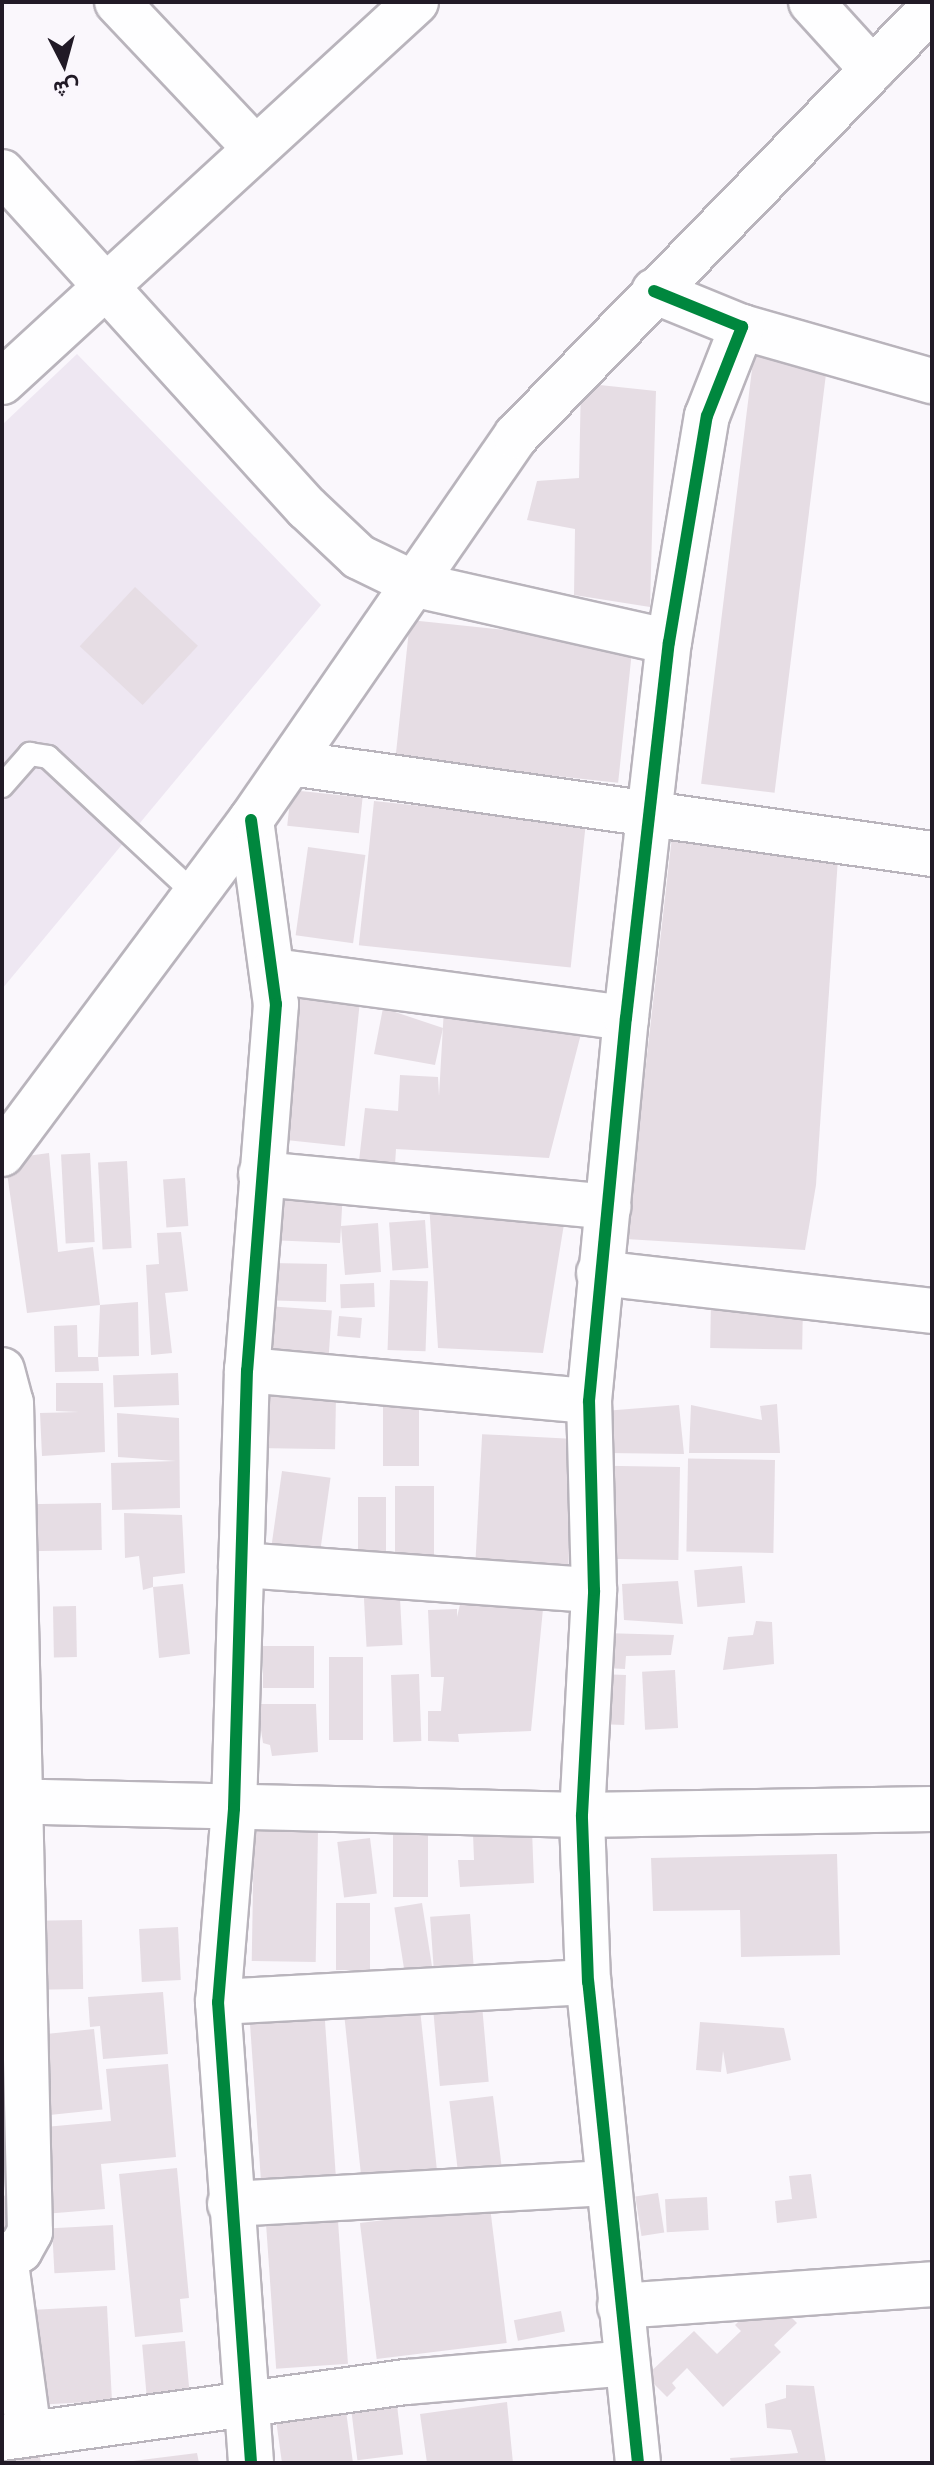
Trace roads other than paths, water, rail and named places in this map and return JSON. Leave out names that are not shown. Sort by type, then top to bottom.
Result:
[{"type":"street","points":[[117,2],[255,148]]},
{"type":"street","points":[[2,382],[103,285],[416,2]]},
{"type":"street","points":[[811,2],[872,69]]},
{"type":"street","points":[[2,1154],[17,1109],[251,820],[417,585],[516,436],[932,8]]},
{"type":"street","points":[[2,172],[338,540],[383,571],[417,585],[669,642]]},
{"type":"street","points":[[654,291],[742,327],[932,381]]},
{"type":"street","points":[[638,2463],[588,1982],[582,1815],[594,1590],[589,1401],[599,1273],[669,642],[707,416],[742,327]]},
{"type":"street","points":[[291,763],[932,854]]},
{"type":"street","points":[[251,820],[276,1004],[247,1370],[234,1809],[218,2002],[230,2204],[251,2463]]},
{"type":"street","points":[[273,971],[626,1018]]},
{"type":"street","points":[[261,1174],[608,1207]]},
{"type":"street","points":[[599,1273],[932,1311]]},
{"type":"street","points":[[2,1370],[11,1403],[14,2058],[30,2232],[20,2250],[4,2256],[16,2436],[407,2382],[627,2363]]},
{"type":"street","points":[[247,1370],[589,1401]]},
{"type":"street","points":[[241,1565],[594,1590]]},
{"type":"street","points":[[12,1801],[234,1809],[582,1815],[932,1809]]},
{"type":"street","points":[[218,2002],[588,1982]]},
{"type":"street","points":[[230,2204],[607,2183]]},
{"type":"street","points":[[620,2306],[932,2284]]},
{"type":"lane","points":[[2,786],[30,754],[48,757],[193,892]]}]
